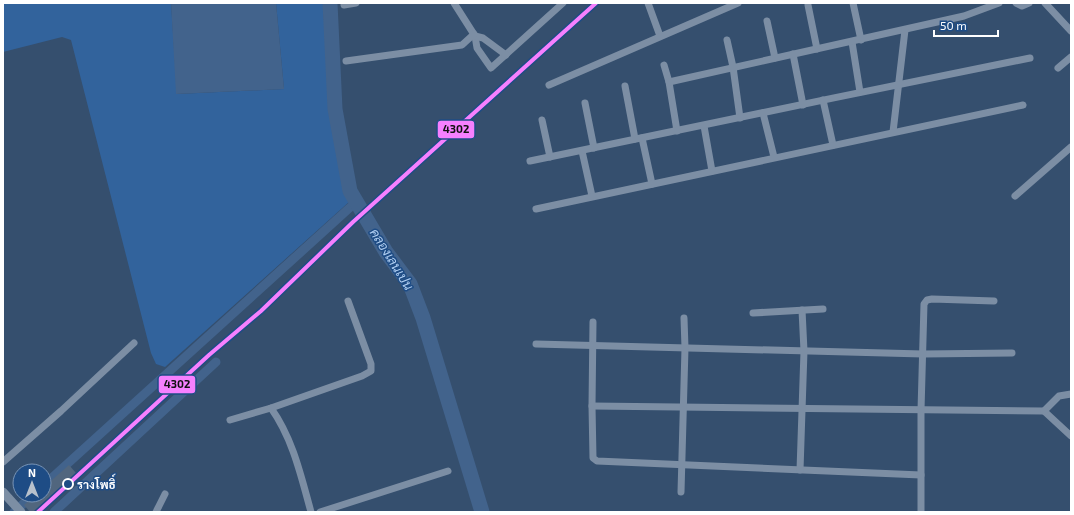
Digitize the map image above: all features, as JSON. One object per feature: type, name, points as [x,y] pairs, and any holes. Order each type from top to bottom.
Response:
[{"type":"street","points":[[344,5],[356,3]]},
{"type":"street","points":[[454,3],[474,35],[477,48],[491,68],[563,3]]},
{"type":"street","points":[[648,3],[660,36]]},
{"type":"street","points":[[549,85],[738,3]]},
{"type":"street","points":[[853,3],[861,40]]},
{"type":"street","points":[[669,82],[964,16],[999,3]]},
{"type":"street","points":[[1016,3],[1022,6],[1029,3]]},
{"type":"street","points":[[1045,3],[1071,31]]},
{"type":"street","points":[[808,5],[817,49]]},
{"type":"street","points":[[767,22],[775,58]]},
{"type":"street","points":[[894,132],[905,30]]},
{"type":"street","points":[[474,35],[483,38],[506,55]]},
{"type":"street","points":[[346,61],[462,45],[474,35]]},
{"type":"street","points":[[727,40],[733,67],[740,118]]},
{"type":"street","points":[[852,42],[860,92]]},
{"type":"street","points":[[793,54],[803,105]]},
{"type":"street","points":[[1058,68],[1071,57]]},
{"type":"street","points":[[530,161],[1030,58]]},
{"type":"street","points":[[664,65],[669,82],[677,131]]},
{"type":"street","points":[[625,86],[652,184]]},
{"type":"street","points":[[823,100],[833,145]]},
{"type":"street","points":[[585,103],[594,148]]},
{"type":"street","points":[[536,209],[894,132],[1023,106]]},
{"type":"street","points":[[763,113],[774,158]]},
{"type":"street","points":[[542,120],[550,157]]},
{"type":"street","points":[[704,126],[712,171]]},
{"type":"street","points":[[1015,196],[1071,147]]},
{"type":"street","points":[[582,151],[592,196]]},
{"type":"street","points":[[921,512],[921,410],[924,304],[927,300],[932,299],[994,301]]},
{"type":"street","points":[[230,420],[271,408],[362,376],[371,371],[372,364],[348,301]]},
{"type":"street","points":[[753,313],[823,309]]},
{"type":"street","points":[[800,470],[804,351],[802,310]]},
{"type":"street","points":[[682,492],[685,348],[684,318]]},
{"type":"street","points":[[593,322],[592,406],[594,460],[921,475]]},
{"type":"street","points":[[3,462],[61,411],[134,343]]},
{"type":"street","points":[[536,344],[922,354],[1012,353]]},
{"type":"street","points":[[1044,411],[1059,396],[1071,394]]},
{"type":"street","points":[[592,406],[1044,411],[1071,436]]},
{"type":"street","points":[[271,408],[295,454],[311,512]]},
{"type":"street","points":[[320,512],[448,471]]},
{"type":"street","points":[[3,492],[19,510]]},
{"type":"street","points":[[156,512],[165,494]]},
{"type":"shaded area","points":[[3,3],[171,3],[177,94],[284,89],[276,3],[323,3],[327,73],[335,139],[349,202],[165,367],[156,364],[151,353],[71,40],[62,37],[3,52]]},
{"type":"shaded area","points":[[171,3],[276,3],[284,89],[176,94]]},
{"type":"building","points":[[69,465],[76,473],[52,495],[52,480]]},
{"type":"building","points":[[26,503],[43,503],[33,512],[30,512],[24,505]]},
{"type":"waterway","name":"คลองเลนเปน","points":[[330,3],[335,109],[350,191],[386,252],[410,284],[423,318],[482,512]]},
{"type":"waterway","points":[[52,478],[356,202]]},
{"type":"waterway","points":[[54,512],[216,362]]},
{"type":"waterway","points":[[14,512],[24,503]]},
{"type":"transit line","name":"4302","points":[[38,512],[209,355],[261,311],[353,222],[596,3]]},
{"type":"place","name":"รางโพธิ์","points":[[68,484]]}]
